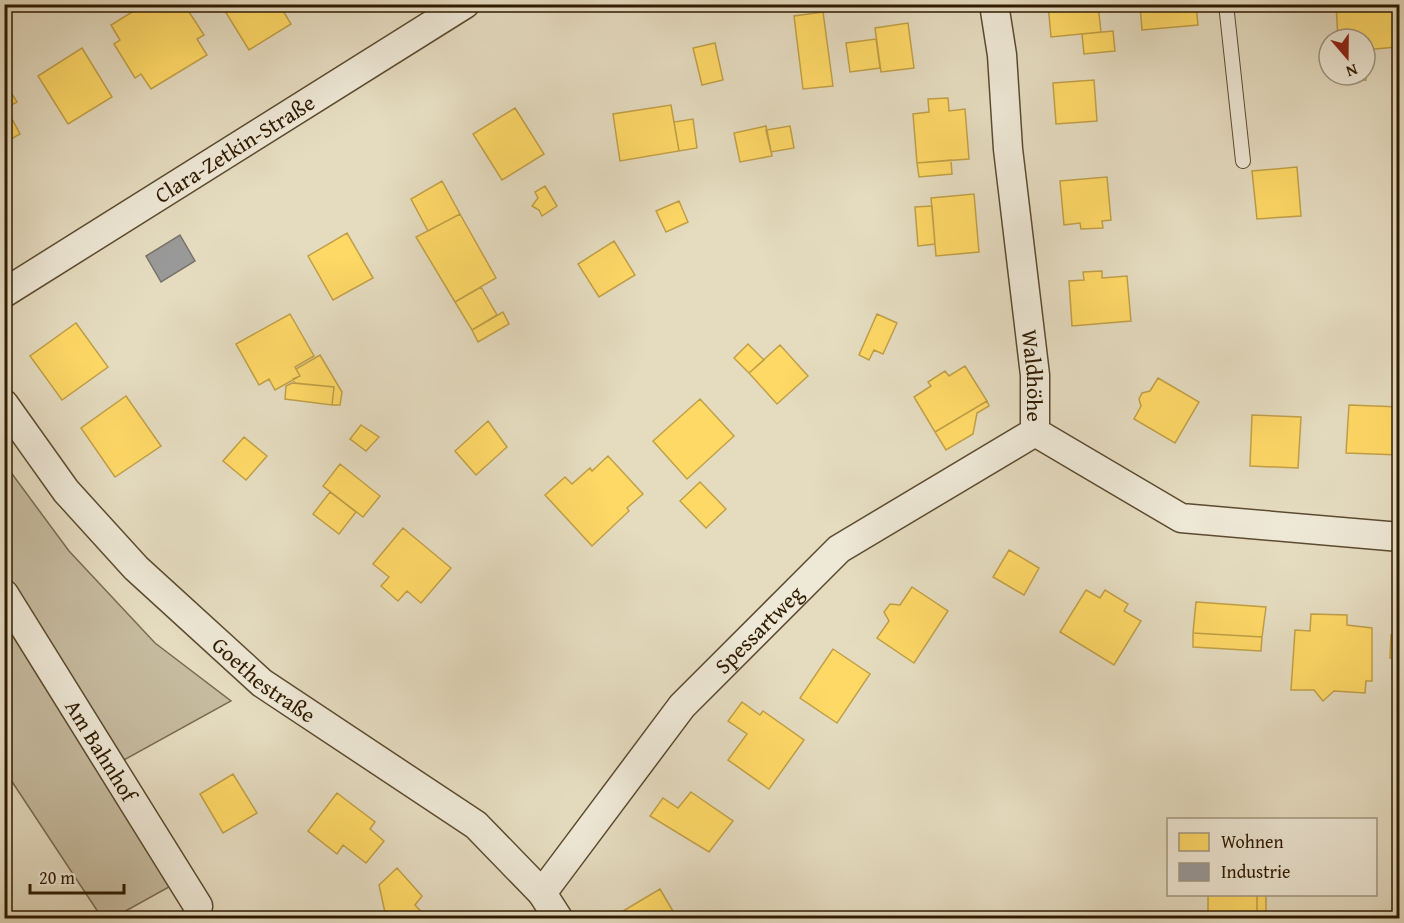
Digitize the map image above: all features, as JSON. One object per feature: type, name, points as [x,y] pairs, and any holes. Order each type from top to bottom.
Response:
[{"type":"street","name":"Clara-Zetkin-Straße","points":[[4,293],[465,4]]},
{"type":"street","name":"Waldhöhe","points":[[994,4],[1002,55],[1008,149],[1035,375],[1035,432],[1181,518],[1400,537]]},
{"type":"street","name":"Goethestraße","points":[[4,404],[66,490],[135,568],[262,683],[477,825],[542,893],[558,918]]},
{"type":"street","name":"Spessartweg","points":[[542,893],[682,706],[839,549],[1035,432]]},
{"type":"street","name":"Am Bahnhof","points":[[4,594],[198,906]]},
{"type":"lane","points":[[1226,4],[1243,161]]},
{"type":"shaded area","points":[[4,463],[69,551],[155,643],[231,701],[113,766],[178,882],[113,918],[102,918],[5,771]]},
{"type":"building: Wohnen","points":[[145,4],[176,4],[177,6],[184,4],[204,35],[197,39],[207,55],[151,89],[141,74],[135,78],[114,44],[120,40],[111,25]]},
{"type":"building: Wohnen","points":[[228,4],[279,4],[291,24],[249,50],[223,8]]},
{"type":"building: Wohnen","points":[[1048,4],[1098,4],[1101,32],[1051,37]]},
{"type":"building: Wohnen","points":[[1140,4],[1196,4],[1198,25],[1142,30]]},
{"type":"building: Wohnen","points":[[1336,4],[1393,4],[1396,47],[1377,49],[1377,27],[1337,27]]},
{"type":"building: Wohnen","points":[[823,12],[833,86],[803,89],[794,16]]},
{"type":"building: Wohnen","points":[[908,23],[914,68],[881,72],[875,28]]},
{"type":"building: Wohnen","points":[[1113,31],[1115,51],[1084,54],[1082,34]]},
{"type":"building: Wohnen","points":[[876,39],[880,68],[850,72],[846,43]]},
{"type":"building: Wohnen","points":[[715,43],[723,80],[702,85],[693,48]]},
{"type":"building: Wohnen","points":[[82,48],[112,97],[68,124],[38,76]]},
{"type":"building: Wohnen","points":[[1094,80],[1097,121],[1056,124],[1053,83]]},
{"type":"building: Wohnen","points":[[7,86],[17,102],[4,109],[4,88]]},
{"type":"building: Wohnen","points":[[948,98],[949,111],[965,109],[969,159],[917,163],[913,114],[929,112],[928,99]]},
{"type":"building: Wohnen","points":[[671,105],[679,151],[620,161],[613,114]]},
{"type":"building: Wohnen","points":[[515,108],[544,154],[502,180],[473,134]]},
{"type":"building: Wohnen","points":[[11,117],[20,134],[4,143],[4,120]]},
{"type":"building: Wohnen","points":[[693,119],[697,148],[679,151],[674,122]]},
{"type":"building: Wohnen","points":[[766,126],[772,156],[740,162],[734,133]]},
{"type":"building: Wohnen","points":[[790,126],[794,148],[771,152],[766,130]]},
{"type":"building: Wohnen","points":[[951,160],[952,174],[919,177],[917,163]]},
{"type":"building: Wohnen","points":[[1297,167],[1301,216],[1257,219],[1252,171]]},
{"type":"building: Wohnen","points":[[1107,177],[1111,220],[1102,221],[1103,228],[1081,229],[1080,223],[1064,225],[1060,181]]},
{"type":"building: Wohnen","points":[[442,181],[460,214],[428,231],[411,199]]},
{"type":"building: Wohnen","points":[[545,186],[557,206],[542,216],[539,210],[532,206],[538,198],[535,192]]},
{"type":"building: Wohnen","points":[[974,194],[979,252],[936,256],[931,198]]},
{"type":"building: Wohnen","points":[[679,201],[688,222],[666,232],[656,211]]},
{"type":"building: Wohnen","points":[[932,206],[935,244],[918,246],[915,207]]},
{"type":"building: Wohnen","points":[[460,214],[496,278],[455,302],[416,237]]},
{"type":"building: Wohnen","points":[[347,233],[373,278],[333,300],[308,256]]},
{"type":"building: Wohnen","points":[[614,241],[635,275],[599,297],[578,264]]},
{"type":"building: Wohnen","points":[[1102,271],[1102,278],[1127,276],[1131,321],[1072,326],[1069,281],[1084,280],[1083,272]]},
{"type":"building: Wohnen","points":[[481,287],[497,315],[472,330],[455,302]]},
{"type":"building: Wohnen","points":[[503,312],[509,324],[478,342],[472,330]]},
{"type":"building: Wohnen","points":[[290,314],[314,356],[295,367],[300,376],[275,390],[269,379],[259,385],[236,344]]},
{"type":"building: Wohnen","points":[[877,314],[897,323],[883,354],[874,350],[869,360],[859,355]]},
{"type":"building: Wohnen","points":[[76,323],[108,367],[62,400],[30,356]]},
{"type":"building: Wohnen","points":[[748,344],[764,360],[749,373],[734,358]]},
{"type":"building: Wohnen","points":[[780,345],[808,376],[777,404],[749,373]]},
{"type":"building: Wohnen","points":[[320,355],[342,392],[340,405],[332,405],[334,387],[295,383],[293,379],[300,376],[296,369]]},
{"type":"building: Wohnen","points":[[965,366],[987,401],[935,432],[914,397],[931,386],[928,382],[945,371],[949,376]]},
{"type":"building: Wohnen","points":[[1158,378],[1199,402],[1175,443],[1134,419],[1141,406],[1139,399],[1142,393],[1150,391]]},
{"type":"building: Wohnen","points":[[292,383],[334,387],[332,405],[285,399],[286,386]]},
{"type":"building: Wohnen","points":[[126,396],[161,446],[115,477],[81,428]]},
{"type":"building: Wohnen","points":[[700,399],[734,436],[687,479],[653,441]]},
{"type":"building: Wohnen","points":[[987,401],[989,406],[977,413],[973,434],[946,450],[935,432]]},
{"type":"building: Wohnen","points":[[1349,405],[1400,407],[1400,455],[1346,453]]},
{"type":"building: Wohnen","points":[[1252,415],[1301,417],[1298,468],[1250,466]]},
{"type":"building: Wohnen","points":[[488,421],[507,447],[476,475],[455,451]]},
{"type":"building: Wohnen","points":[[361,425],[379,437],[366,451],[350,439]]},
{"type":"building: Wohnen","points":[[244,437],[267,456],[246,480],[223,461]]},
{"type":"building: Wohnen","points":[[608,456],[643,494],[627,508],[629,511],[592,546],[545,495],[565,477],[572,484],[590,468],[592,471]]},
{"type":"building: Wohnen","points":[[340,464],[380,496],[363,517],[323,486]]},
{"type":"building: Wohnen","points":[[700,482],[726,509],[706,528],[680,501]]},
{"type":"building: Wohnen","points":[[330,492],[356,512],[339,534],[313,514]]},
{"type":"building: Wohnen","points":[[403,528],[451,568],[421,603],[407,591],[398,601],[381,586],[389,577],[373,564]]},
{"type":"building: Wohnen","points":[[1009,550],[1039,568],[1024,595],[993,577]]},
{"type":"building: Wohnen","points":[[912,587],[948,611],[914,663],[877,638],[889,621],[884,612],[890,604],[900,605]]},
{"type":"building: Wohnen","points":[[1086,590],[1100,598],[1105,590],[1128,604],[1124,611],[1141,621],[1114,665],[1060,632]]},
{"type":"building: Wohnen","points":[[1196,602],[1266,607],[1262,637],[1193,633]]},
{"type":"building: Wohnen","points":[[1311,614],[1347,615],[1347,625],[1372,628],[1372,681],[1366,681],[1365,693],[1334,691],[1323,701],[1314,690],[1291,690],[1295,630],[1310,631]]},
{"type":"building: Wohnen","points":[[1399,614],[1400,658],[1390,658],[1391,635],[1399,634]]},
{"type":"building: Wohnen","points":[[1193,633],[1262,637],[1261,651],[1193,647]]},
{"type":"building: Wohnen","points":[[833,649],[870,674],[837,723],[800,698]]},
{"type":"building: Wohnen","points":[[742,702],[760,715],[763,711],[804,740],[769,789],[728,760],[747,734],[728,721]]},
{"type":"building: Wohnen","points":[[233,774],[257,813],[223,833],[200,794]]},
{"type":"building: Wohnen","points":[[691,792],[733,821],[709,852],[650,816],[663,798],[678,808]]},
{"type":"building: Wohnen","points":[[337,793],[375,822],[370,829],[384,841],[366,863],[343,845],[337,854],[308,831]]},
{"type":"building: Wohnen","points":[[1395,835],[1400,835],[1400,878],[1397,878]]},
{"type":"building: Wohnen","points":[[397,868],[422,896],[415,905],[427,918],[384,918],[386,917],[379,885]]},
{"type":"building: Wohnen","points":[[660,889],[677,918],[628,918],[623,911]]},
{"type":"building: Wohnen","points":[[1208,896],[1257,896],[1257,918],[1208,918]]},
{"type":"building: Wohnen","points":[[1257,896],[1266,896],[1266,918],[1257,918]]},
{"type":"building: Industrie","points":[[180,235],[195,261],[161,282],[146,256]]}]
